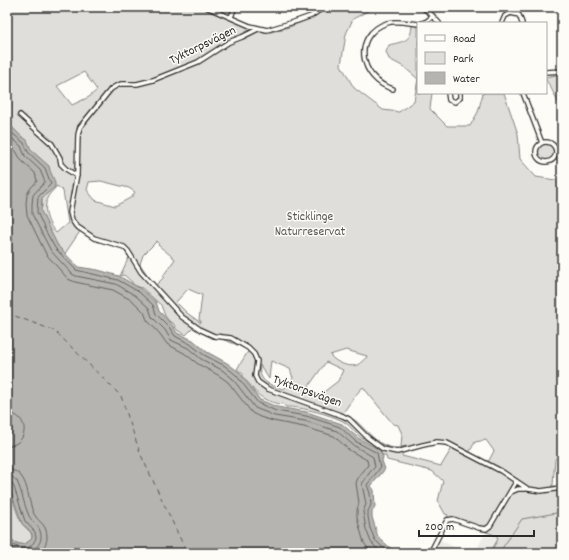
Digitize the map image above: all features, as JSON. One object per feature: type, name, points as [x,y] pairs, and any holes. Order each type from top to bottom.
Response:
[{"type":"street","points":[[206,7],[258,29],[271,29],[297,22],[311,16],[324,7]]},
{"type":"street","points":[[232,17],[235,7]]},
{"type":"street","points":[[422,7],[438,22]]},
{"type":"street","points":[[502,22],[505,16],[511,13],[519,15],[522,22]]},
{"type":"street","points":[[424,22],[433,16]]},
{"type":"street","points":[[393,89],[379,83],[369,72],[365,60],[365,43],[376,28],[388,23],[396,22],[417,24]]},
{"type":"street","name":"Tyktorpsvägen","points":[[258,29],[229,42],[198,62],[159,78],[143,83],[121,84],[111,89],[80,127],[78,135],[77,176],[70,212],[72,220],[76,226],[100,241],[124,248],[128,251],[140,272],[190,324],[214,336],[227,337],[235,340],[248,348],[254,354],[256,360],[255,376],[262,386],[349,419],[367,437],[383,449],[397,452],[422,444],[437,442],[447,443],[501,471],[528,489],[541,491],[562,488]]},
{"type":"street","points":[[547,72],[562,70]]},
{"type":"street","points":[[448,94],[449,100],[455,102],[460,98],[460,94]]},
{"type":"street","points":[[523,94],[542,142]]},
{"type":"street","points":[[20,115],[52,144],[60,158],[61,164],[77,176]]},
{"type":"street","points":[[542,142],[551,143],[555,148],[555,156],[551,161],[541,161],[537,157],[537,147],[542,142]]},
{"type":"street","points":[[430,553],[447,520],[453,519],[486,529],[490,526],[516,482]]},
{"type":"street","points":[[510,492],[518,489],[528,489]]},
{"type":"shaded area","points":[[486,531],[499,537],[491,553],[475,553]]},
{"type":"shaded area","points":[[438,539],[466,553],[430,553]]},
{"type":"green space","name":"Sticklinge Naturreservat","points":[[7,7],[201,7],[259,32],[271,32],[309,19],[327,7],[375,7],[353,19],[346,34],[341,65],[354,88],[383,110],[399,112],[414,101],[417,84],[417,94],[432,94],[430,109],[447,126],[470,126],[478,112],[483,94],[504,94],[518,134],[520,159],[536,177],[562,181],[562,453],[555,459],[553,485],[551,486],[562,486],[562,552],[490,553],[498,539],[497,536],[447,517],[448,515],[445,514],[438,501],[443,481],[432,471],[387,460],[386,456],[381,454],[382,453],[377,448],[360,437],[347,424],[335,418],[308,410],[286,407],[283,404],[266,400],[253,389],[248,382],[244,380],[243,374],[237,369],[249,350],[193,328],[186,335],[177,330],[174,324],[165,316],[161,305],[142,288],[133,285],[132,282],[124,275],[120,276],[129,257],[122,248],[95,240],[81,230],[64,255],[58,248],[58,245],[55,244],[40,212],[42,207],[42,199],[7,136],[7,121],[11,121],[12,99],[7,95]],"holes":[[[84,72],[97,90],[89,97],[72,105],[57,86]],[[101,181],[129,188],[135,192],[132,197],[115,206],[95,200],[87,190],[89,182]],[[57,186],[63,191],[68,223],[56,233],[49,223],[46,215],[46,203],[47,198]],[[157,241],[159,243],[158,245],[175,259],[163,276],[164,277],[156,285],[140,264],[143,255]],[[188,289],[202,295],[199,320],[201,323],[187,313],[176,302]],[[346,350],[367,357],[359,364],[350,366],[342,364],[330,355]],[[271,361],[290,369],[293,378],[290,385],[283,389],[274,386],[263,379],[260,371],[260,365],[269,379]],[[326,362],[343,370],[338,381],[320,395],[306,390]],[[363,387],[393,424],[398,425],[402,434],[401,447],[407,447],[398,448],[390,447],[378,442],[356,421],[342,414]],[[486,440],[494,451],[487,464],[469,453],[475,442]],[[441,444],[452,448],[441,466],[402,456],[402,453],[416,448]]]},
{"type":"green space","points":[[412,25],[417,25],[417,78],[404,67],[389,59],[386,52],[389,45],[408,38]]},
{"type":"green space","points":[[556,75],[562,77],[562,110],[547,82],[547,77]]},
{"type":"green space","points":[[543,144],[549,144],[554,149],[552,158],[549,160],[543,160],[538,155],[538,149]]},
{"type":"green space","points":[[7,480],[15,508],[20,519],[32,535],[32,538],[29,541],[23,544],[7,539]]},
{"type":"water","points":[[7,124],[27,140],[31,150],[49,166],[55,182],[55,187],[42,198],[41,211],[58,246],[78,267],[98,270],[119,276],[141,289],[156,302],[159,311],[177,333],[193,340],[207,352],[227,363],[239,372],[260,400],[277,407],[307,412],[342,424],[358,438],[380,450],[385,469],[371,486],[374,490],[375,506],[372,512],[372,517],[378,537],[396,553],[7,553],[7,539],[23,544],[32,538],[32,534],[22,524],[7,480],[7,438],[9,429],[7,420]]},
{"type":"waterway","points":[[499,553],[522,519],[562,512]]},
{"type":"ferry route","points":[[7,313],[55,331],[121,396],[140,453],[187,553]]}]
